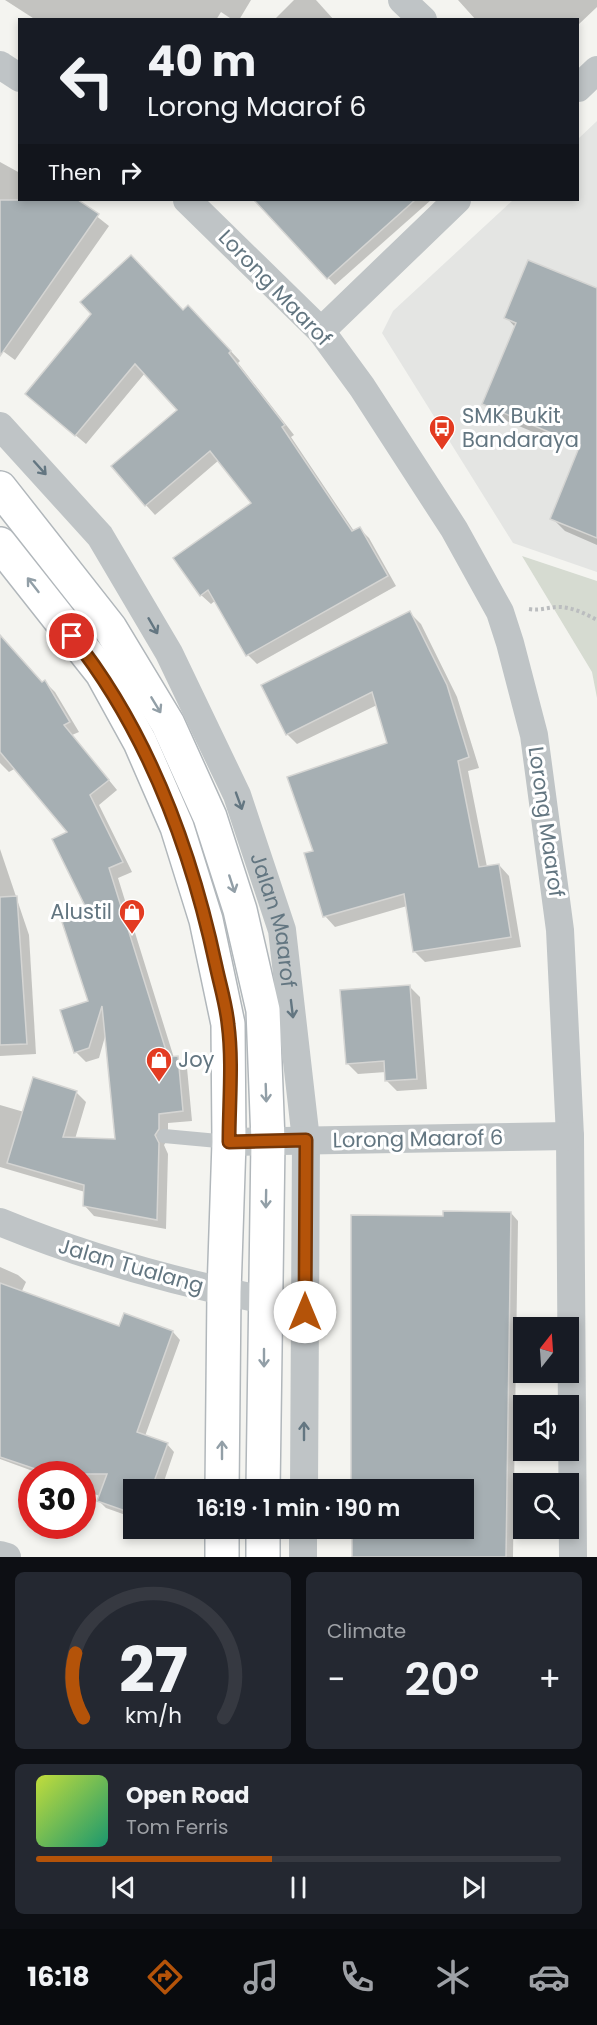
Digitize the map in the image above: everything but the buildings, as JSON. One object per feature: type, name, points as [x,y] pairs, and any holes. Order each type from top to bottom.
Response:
[{"type":"main road","name":"Jalan Maarof","points":[[0,488],[110,627],[168,723],[210,817],[240,910],[263,1010],[268,1141],[264,1479]]},
{"type":"main road","points":[[0,544],[102,673],[140,742],[177,827],[206,920],[228,1024],[229,1142],[224,1292],[222,1479]]},
{"type":"main road","points":[[222,1539],[222,1557]]},
{"type":"main road","points":[[263,1539],[263,1557]]},
{"type":"street","points":[[402,0],[421,18]]},
{"type":"street","points":[[0,65],[18,77]]},
{"type":"street","points":[[579,87],[597,70]]},
{"type":"street","name":"Lorong Maarof","points":[[188,201],[321,331],[362,387],[454,529],[500,612],[534,735],[560,930],[570,1136],[573,1557]]},
{"type":"street","points":[[321,331],[457,201]]},
{"type":"street","name":"Jalan Maarof","points":[[0,426],[100,537],[169,653],[237,795],[282,930],[306,1140],[304,1479]]},
{"type":"street","name":"Lorong Maarof 6","points":[[229,1142],[570,1136]]},
{"type":"street","name":"Jalan Tualang","points":[[0,1222],[65,1249],[224,1292],[265,1299]]},
{"type":"street","points":[[303,1539],[303,1557]]},
{"type":"street","points":[[0,1555],[7,1557]]},
{"type":"lane","points":[[164,1136],[229,1142]]},
{"type":"path","points":[[500,612],[522,608],[543,611],[557,607],[579,612],[597,620]]},
{"type":"shaded area","points":[[597,121],[597,572],[513,543],[382,333],[393,311],[512,201],[579,201],[579,138]]},
{"type":"shaded area","points":[[522,556],[597,581],[597,698],[592,672]]},
{"type":"place","name":"SMK Bukit Bandaraya","points":[[442,451]]},
{"type":"place","name":"Alustil","points":[[132,935]]},
{"type":"place","name":"Joy","points":[[159,1083]]},
{"type":"route","points":[[72,636],[102,673],[140,742],[177,827],[206,920],[228,1024],[229,1142],[306,1140],[305,1312]]}]
